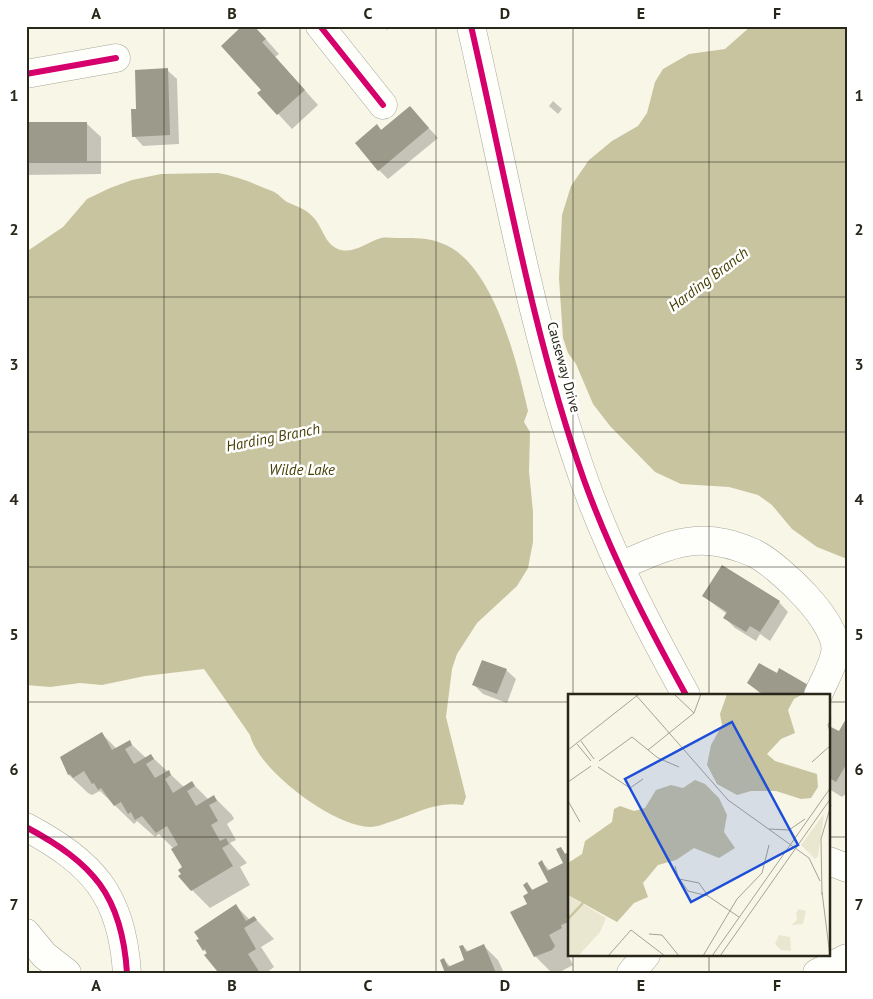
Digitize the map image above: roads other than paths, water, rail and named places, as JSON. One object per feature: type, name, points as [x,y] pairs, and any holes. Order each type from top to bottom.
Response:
[{"type":"street","points":[[320,26],[383,105]]},
{"type":"street","name":"Causeway Drive","points":[[470,26],[523,262],[560,403],[584,479],[605,535],[649,628],[685,694]]},
{"type":"street","points":[[26,74],[116,58]]},
{"type":"street","points":[[620,566],[676,544],[696,540],[724,542],[756,554],[786,578],[819,610],[832,637],[836,652],[818,694]]},
{"type":"street","points":[[26,827],[59,845],[93,873],[115,910],[125,941],[127,973]]},
{"type":"street","points":[[830,861],[847,868]]},
{"type":"street","points":[[26,933],[44,956],[67,973]]},
{"type":"street","points":[[631,973],[645,956]]},
{"type":"water","name":"Harding Branch","points":[[751,26],[847,26],[847,559],[817,547],[792,529],[772,505],[758,495],[729,487],[681,484],[655,472],[610,426],[593,404],[576,364],[568,353],[563,338],[559,278],[562,215],[571,186],[589,160],[612,141],[638,126],[647,113],[655,82],[663,69],[689,54],[725,49]]},
{"type":"water","name":"Wilde Lake","points":[[218,173],[239,178],[274,192],[287,202],[304,210],[316,221],[330,243],[338,249],[355,249],[381,238],[425,239],[441,243],[459,253],[475,270],[500,315],[517,367],[528,411],[524,422],[530,432],[529,471],[533,512],[533,542],[528,568],[517,586],[477,623],[457,654],[452,669],[446,717],[466,797],[463,805],[435,806],[373,827],[355,824],[337,817],[299,794],[267,764],[256,749],[250,735],[204,669],[145,676],[102,685],[80,683],[50,687],[26,685],[26,252],[63,227],[87,199],[110,188],[132,180],[161,174]]}]
